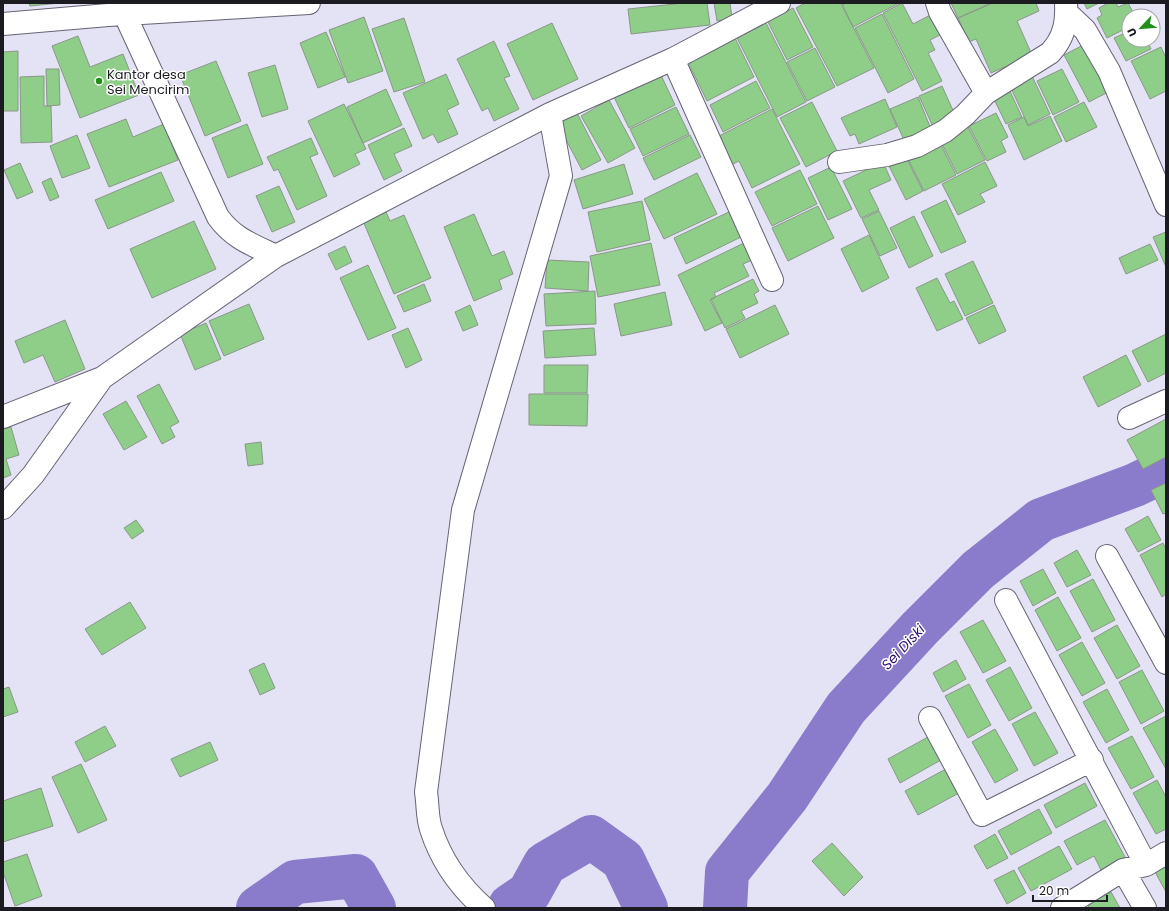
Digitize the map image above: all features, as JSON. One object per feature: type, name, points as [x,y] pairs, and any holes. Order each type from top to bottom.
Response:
[{"type":"street","points":[[3,24],[112,11],[309,3]]},
{"type":"street","points":[[3,417],[102,378],[276,256],[550,114],[672,59],[779,3]]},
{"type":"street","points":[[937,3],[940,12],[986,93]]},
{"type":"street","points":[[839,162],[887,155],[917,146],[945,131],[965,115],[986,93],[1050,53],[1057,45],[1065,31],[1066,8]]},
{"type":"street","points":[[1066,8],[1085,30],[1109,71],[1166,205]]},
{"type":"street","points":[[112,11],[218,218],[228,230],[242,240],[276,256]]},
{"type":"street","points":[[672,59],[772,280]]},
{"type":"street","points":[[476,901],[446,862],[430,828],[426,792],[463,510],[561,176],[550,114]]},
{"type":"street","points":[[3,508],[33,475],[102,378]]},
{"type":"street","points":[[1128,418],[1166,401]]},
{"type":"street","points":[[1107,556],[1166,663]]},
{"type":"street","points":[[1006,600],[1092,760],[1146,865]]},
{"type":"street","points":[[930,718],[982,815],[1092,760]]},
{"type":"street","points":[[1062,908],[1124,870],[1146,865],[1166,853]]},
{"type":"street","points":[[1124,870],[1145,908]]},
{"type":"building","points":[[29,3],[60,3],[30,6]]},
{"type":"building","points":[[684,3],[707,3],[710,25],[631,34],[628,9]]},
{"type":"building","points":[[714,3],[730,3],[732,18],[717,21]]},
{"type":"building","points":[[805,3],[841,3],[874,68],[837,86],[796,8]]},
{"type":"building","points":[[847,3],[899,3],[853,27],[842,5]]},
{"type":"building","points":[[902,3],[913,24],[936,12],[946,32],[930,40],[935,50],[928,53],[942,81],[922,91],[883,13]]},
{"type":"building","points":[[951,3],[991,3],[958,18]]},
{"type":"building","points":[[993,3],[1036,3],[1039,11],[1017,21],[1032,55],[991,73],[976,39],[969,42],[958,18]]},
{"type":"building","points":[[1084,3],[1099,3],[1087,9]]},
{"type":"building","points":[[1108,3],[1116,3],[1118,7],[1128,3],[1131,8],[1121,8],[1121,31],[1107,38],[1097,18],[1102,15],[1099,8]]},
{"type":"building","points":[[793,8],[813,47],[787,60],[768,22]]},
{"type":"building","points":[[882,14],[914,79],[888,93],[855,28]]},
{"type":"building","points":[[364,17],[383,71],[348,83],[329,30]]},
{"type":"building","points":[[404,18],[425,82],[394,92],[372,29]]},
{"type":"building","points":[[552,23],[578,79],[533,100],[507,44]]},
{"type":"building","points":[[766,23],[806,102],[777,117],[737,38]]},
{"type":"building","points":[[326,32],[345,77],[318,88],[300,43]]},
{"type":"building","points":[[1121,35],[1121,48],[1151,49],[1126,61],[1114,38]]},
{"type":"building","name":"Kantor desa Sei Mencirim","points":[[78,36],[90,67],[123,54],[139,95],[80,118],[52,46]]},
{"type":"building","points":[[734,36],[754,77],[707,101],[687,60]]},
{"type":"building","points":[[494,41],[510,76],[504,78],[519,109],[494,121],[488,108],[482,111],[457,59]]},
{"type":"building","points":[[1087,43],[1112,90],[1089,102],[1064,55]]},
{"type":"building","points":[[1161,47],[1166,58],[1166,91],[1150,99],[1131,61]]},
{"type":"building","points":[[815,48],[835,87],[807,101],[787,62]]},
{"type":"building","points":[[18,51],[18,111],[3,111],[3,52]]},
{"type":"building","points":[[216,61],[241,121],[205,136],[180,75]]},
{"type":"building","points":[[275,65],[288,109],[262,117],[248,73]]},
{"type":"building","points":[[46,69],[59,69],[60,105],[47,106]]},
{"type":"building","points":[[1062,69],[1079,102],[1053,115],[1037,81]]},
{"type":"building","points":[[446,74],[459,104],[447,110],[458,134],[438,143],[433,134],[423,139],[403,93]]},
{"type":"building","points":[[661,75],[675,105],[629,128],[614,97]]},
{"type":"building","points":[[44,76],[44,106],[51,106],[52,142],[21,143],[20,77]]},
{"type":"building","points":[[1032,76],[1050,114],[1028,125],[1010,86]]},
{"type":"building","points":[[756,81],[770,108],[723,132],[710,105]]},
{"type":"building","points":[[942,86],[956,117],[933,127],[919,96]]},
{"type":"building","points":[[1008,87],[1022,117],[1006,124],[992,95]]},
{"type":"building","points":[[386,89],[402,125],[363,143],[347,107]]},
{"type":"building","points":[[918,97],[931,129],[904,140],[890,109]]},
{"type":"building","points":[[885,99],[897,127],[859,144],[855,134],[850,136],[841,118]]},
{"type":"building","points":[[609,100],[635,148],[608,163],[581,116]]},
{"type":"building","points":[[812,102],[837,151],[806,167],[780,118]]},
{"type":"building","points":[[1084,102],[1097,127],[1066,142],[1054,117]]},
{"type":"building","points":[[344,104],[366,149],[355,154],[360,164],[334,177],[308,121]]},
{"type":"building","points":[[676,107],[689,134],[643,156],[630,129]]},
{"type":"building","points":[[772,109],[800,164],[752,188],[739,161],[731,165],[717,137]]},
{"type":"building","points":[[576,111],[601,160],[582,170],[556,121]]},
{"type":"building","points":[[996,113],[1008,137],[1001,141],[1006,152],[987,161],[969,126]]},
{"type":"building","points":[[1050,116],[1062,141],[1024,160],[1008,125],[1024,117],[1028,126]]},
{"type":"building","points":[[126,119],[133,137],[164,124],[178,160],[109,187],[87,134]]},
{"type":"building","points":[[247,124],[263,164],[228,178],[212,138]]},
{"type":"building","points":[[968,127],[985,160],[957,174],[940,140]]},
{"type":"building","points":[[404,128],[412,146],[394,154],[402,171],[384,180],[368,145]]},
{"type":"building","points":[[77,135],[90,168],[62,178],[50,146]]},
{"type":"building","points":[[690,135],[701,157],[654,180],[643,158]]},
{"type":"building","points":[[311,138],[318,154],[310,157],[327,196],[297,210],[278,169],[274,171],[267,157]]},
{"type":"building","points":[[939,141],[956,175],[924,191],[907,157]]},
{"type":"building","points":[[906,157],[923,191],[906,200],[889,166]]},
{"type":"building","points":[[883,162],[891,180],[869,190],[879,210],[861,218],[843,181]]},
{"type":"building","points":[[985,162],[997,186],[980,194],[985,202],[958,215],[942,184]]},
{"type":"building","points":[[20,163],[33,192],[17,199],[4,170]]},
{"type":"building","points":[[624,164],[633,194],[583,209],[574,180]]},
{"type":"building","points":[[831,167],[852,209],[828,220],[808,178]]},
{"type":"building","points":[[800,170],[817,204],[772,226],[755,192]]},
{"type":"building","points":[[161,172],[174,201],[108,229],[95,200]]},
{"type":"building","points":[[697,173],[717,214],[664,239],[644,199]]},
{"type":"building","points":[[51,178],[59,197],[50,201],[42,182]]},
{"type":"building","points":[[279,186],[295,222],[272,232],[256,196]]},
{"type":"building","points":[[946,200],[966,242],[941,253],[921,212]]},
{"type":"building","points":[[642,201],[650,240],[597,252],[588,212]]},
{"type":"building","points":[[818,206],[834,238],[788,261],[772,228]]},
{"type":"building","points":[[733,210],[745,235],[686,264],[674,238]]},
{"type":"building","points":[[879,211],[897,248],[880,256],[862,219]]},
{"type":"building","points":[[386,212],[390,221],[404,215],[431,278],[394,294],[363,221]]},
{"type":"building","points":[[474,214],[492,256],[504,251],[513,274],[499,280],[502,289],[474,301],[444,227]]},
{"type":"building","points":[[914,216],[933,256],[909,268],[890,228]]},
{"type":"building","points":[[194,221],[216,269],[152,298],[130,249]]},
{"type":"building","points":[[1166,232],[1166,267],[1153,237]]},
{"type":"building","points":[[869,235],[889,278],[862,292],[841,249]]},
{"type":"building","points":[[651,243],[660,285],[598,297],[590,256]]},
{"type":"building","points":[[744,243],[752,260],[743,264],[749,276],[714,293],[716,297],[710,300],[722,323],[705,331],[678,275]]},
{"type":"building","points":[[1150,244],[1158,260],[1126,274],[1119,258]]},
{"type":"building","points":[[345,246],[352,262],[336,270],[328,254]]},
{"type":"building","points":[[547,260],[589,262],[588,291],[545,288]]},
{"type":"building","points":[[973,261],[993,303],[965,316],[945,274]]},
{"type":"building","points":[[368,265],[396,328],[368,340],[340,278]]},
{"type":"building","points":[[937,278],[950,303],[954,301],[963,319],[937,331],[916,288]]},
{"type":"building","points":[[753,279],[759,291],[754,294],[758,303],[741,311],[745,318],[725,328],[711,299]]},
{"type":"building","points":[[424,284],[431,301],[404,312],[397,296]]},
{"type":"building","points":[[595,291],[596,324],[546,326],[544,294]]},
{"type":"building","points":[[665,292],[672,325],[621,336],[614,304]]},
{"type":"building","points":[[249,304],[264,339],[224,356],[209,321]]},
{"type":"building","points":[[470,305],[478,325],[463,331],[455,312]]},
{"type":"building","points":[[775,305],[789,334],[740,358],[726,329]]},
{"type":"building","points":[[994,305],[1006,331],[979,344],[966,318]]},
{"type":"building","points":[[65,320],[85,369],[55,382],[43,355],[24,363],[15,341]]},
{"type":"building","points":[[206,323],[221,359],[195,370],[180,334]]},
{"type":"building","points":[[408,328],[422,360],[406,368],[392,335]]},
{"type":"building","points":[[594,328],[596,355],[545,358],[543,331]]},
{"type":"building","points":[[1166,334],[1166,373],[1148,382],[1132,351]]},
{"type":"building","points":[[1126,355],[1141,385],[1098,407],[1083,377]]},
{"type":"building","points":[[544,365],[588,365],[587,393],[544,393]]},
{"type":"building","points":[[159,384],[179,422],[170,427],[175,437],[162,444],[137,396]]},
{"type":"building","points":[[529,394],[588,394],[587,426],[529,425]]},
{"type":"building","points":[[126,401],[147,437],[124,450],[103,414]]},
{"type":"building","points":[[1166,419],[1166,457],[1143,469],[1127,440]]},
{"type":"building","points":[[11,427],[19,455],[6,459],[11,475],[3,478],[3,429]]},
{"type":"building","points":[[261,442],[263,464],[248,466],[245,444]]},
{"type":"building","points":[[1166,483],[1166,513],[1163,514],[1151,490]]},
{"type":"building","points":[[1148,516],[1161,540],[1138,552],[1125,529]]},
{"type":"building","points":[[136,520],[144,531],[132,539],[124,528]]},
{"type":"building","points":[[1163,543],[1166,549],[1166,594],[1162,597],[1140,555]]},
{"type":"building","points":[[1077,550],[1091,575],[1067,587],[1054,563]]},
{"type":"building","points":[[1043,569],[1056,593],[1033,606],[1020,581]]},
{"type":"building","points":[[1093,579],[1115,620],[1092,632],[1070,591]]},
{"type":"building","points":[[1058,597],[1081,638],[1057,651],[1035,610]]},
{"type":"building","points":[[130,602],[146,628],[102,655],[85,629]]},
{"type":"building","points":[[983,620],[1006,661],[983,673],[960,632]]},
{"type":"building","points":[[1117,625],[1140,666],[1117,679],[1094,638]]},
{"type":"building","points":[[1082,642],[1105,683],[1082,696],[1059,655]]},
{"type":"building","points":[[956,660],[966,679],[943,692],[933,673]]},
{"type":"building","points":[[264,663],[275,688],[260,695],[249,670]]},
{"type":"building","points":[[1010,667],[1032,708],[1009,721],[986,680]]},
{"type":"building","points":[[1142,670],[1164,711],[1141,724],[1119,682]]},
{"type":"building","points":[[969,684],[991,725],[968,738],[945,696]]},
{"type":"building","points":[[9,687],[18,712],[3,717],[3,689]]},
{"type":"building","points":[[1107,689],[1129,730],[1106,743],[1083,702]]},
{"type":"building","points":[[1035,712],[1058,753],[1034,766],[1012,724]]},
{"type":"building","points":[[1166,716],[1166,769],[1143,728]]},
{"type":"building","points":[[105,726],[116,746],[85,762],[75,742]]},
{"type":"building","points":[[995,729],[1018,770],[995,783],[972,742]]},
{"type":"building","points":[[1132,736],[1154,777],[1131,789],[1108,748]]},
{"type":"building","points":[[928,737],[941,760],[900,783],[888,759]]},
{"type":"building","points":[[210,742],[218,760],[180,777],[171,759]]},
{"type":"building","points":[[81,764],[107,820],[78,833],[52,777]]},
{"type":"building","points":[[946,769],[959,793],[918,815],[905,791]]},
{"type":"building","points":[[1157,780],[1166,797],[1166,829],[1156,834],[1133,793]]},
{"type":"building","points":[[1085,783],[1097,806],[1056,828],[1044,805]]},
{"type":"building","points":[[41,788],[53,826],[3,842],[3,801]]},
{"type":"building","points":[[1039,809],[1052,833],[1011,855],[998,831]]},
{"type":"building","points":[[1105,820],[1125,857],[1101,870],[1094,856],[1077,865],[1064,841]]},
{"type":"building","points":[[995,834],[1008,858],[987,869],[974,846]]},
{"type":"building","points":[[832,843],[863,877],[844,896],[812,861]]},
{"type":"building","points":[[1059,846],[1072,869],[1031,891],[1018,868]]},
{"type":"building","points":[[27,854],[42,896],[15,906],[3,872],[3,862]]},
{"type":"building","points":[[1166,864],[1166,892],[1154,870]]},
{"type":"building","points":[[1014,870],[1026,893],[1007,904],[994,880]]},
{"type":"building","points":[[1111,892],[1120,908],[1089,908],[1088,905]]},
{"type":"waterway","name":"Sei Diski","points":[[725,908],[727,872],[787,797],[846,708],[920,628],[978,570],[1041,520],[1135,485],[1166,470]]},
{"type":"waterway","name":"Sei Diski","points":[[510,906],[529,893],[545,864],[591,837],[623,860],[646,908]]},
{"type":"waterway","name":"Sei Diski","points":[[258,908],[295,882],[356,876],[374,908]]},
{"type":"place","name":"Kantor desa Sei Mencirim","points":[[99,81]]}]
